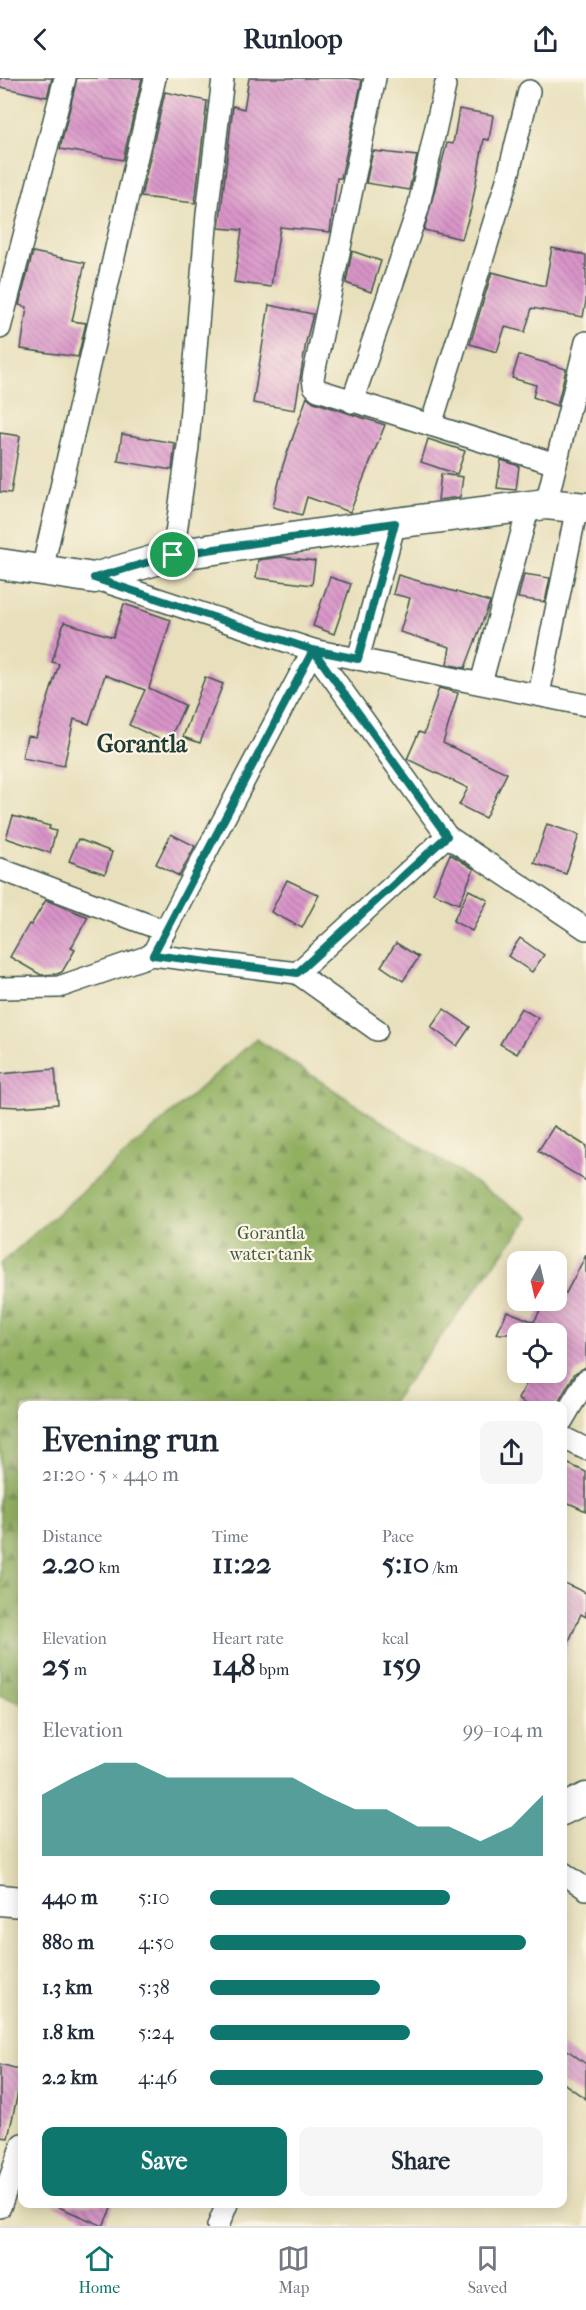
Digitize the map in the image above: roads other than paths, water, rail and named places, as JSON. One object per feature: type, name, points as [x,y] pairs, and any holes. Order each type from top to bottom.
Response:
[{"type":"street","points":[[0,328],[65,78]]},
{"type":"street","points":[[42,570],[155,78]]},
{"type":"street","points":[[173,555],[188,446],[207,214],[223,78]]},
{"type":"street","points":[[375,78],[313,378],[314,386],[318,390],[352,402],[556,464]]},
{"type":"street","points":[[352,402],[418,209],[445,86]]},
{"type":"street","points":[[431,425],[507,180],[529,91]]},
{"type":"street","points":[[480,683],[537,505],[556,464],[586,342]]},
{"type":"street","points":[[94,578],[173,555],[395,523],[537,505],[582,508],[539,694]]},
{"type":"street","points":[[358,659],[395,523]]},
{"type":"street","points":[[0,564],[94,578],[313,650],[586,705]]},
{"type":"street","points":[[313,650],[447,836],[586,929]]},
{"type":"street","points":[[153,955],[313,650]]},
{"type":"street","points":[[297,973],[447,836]]},
{"type":"street","points":[[0,869],[165,931]]},
{"type":"street","points":[[0,988],[59,987],[153,955],[297,973],[377,1030]]},
{"type":"street","points":[[567,1412],[586,1380]]},
{"type":"street","points":[[567,1440],[586,1449]]},
{"type":"street","points":[[567,1808],[586,1798]]},
{"type":"street","points":[[567,1876],[586,1889]]},
{"type":"street","points":[[0,1900],[18,1902]]},
{"type":"street","points":[[0,2207],[18,2155]]},
{"type":"street","points":[[218,2226],[225,2208]]},
{"type":"district","name":"Gorantla","points":[[142,744]]},
{"type":"park label","name":"Gorantla water tank","points":[[271,1243]]}]
